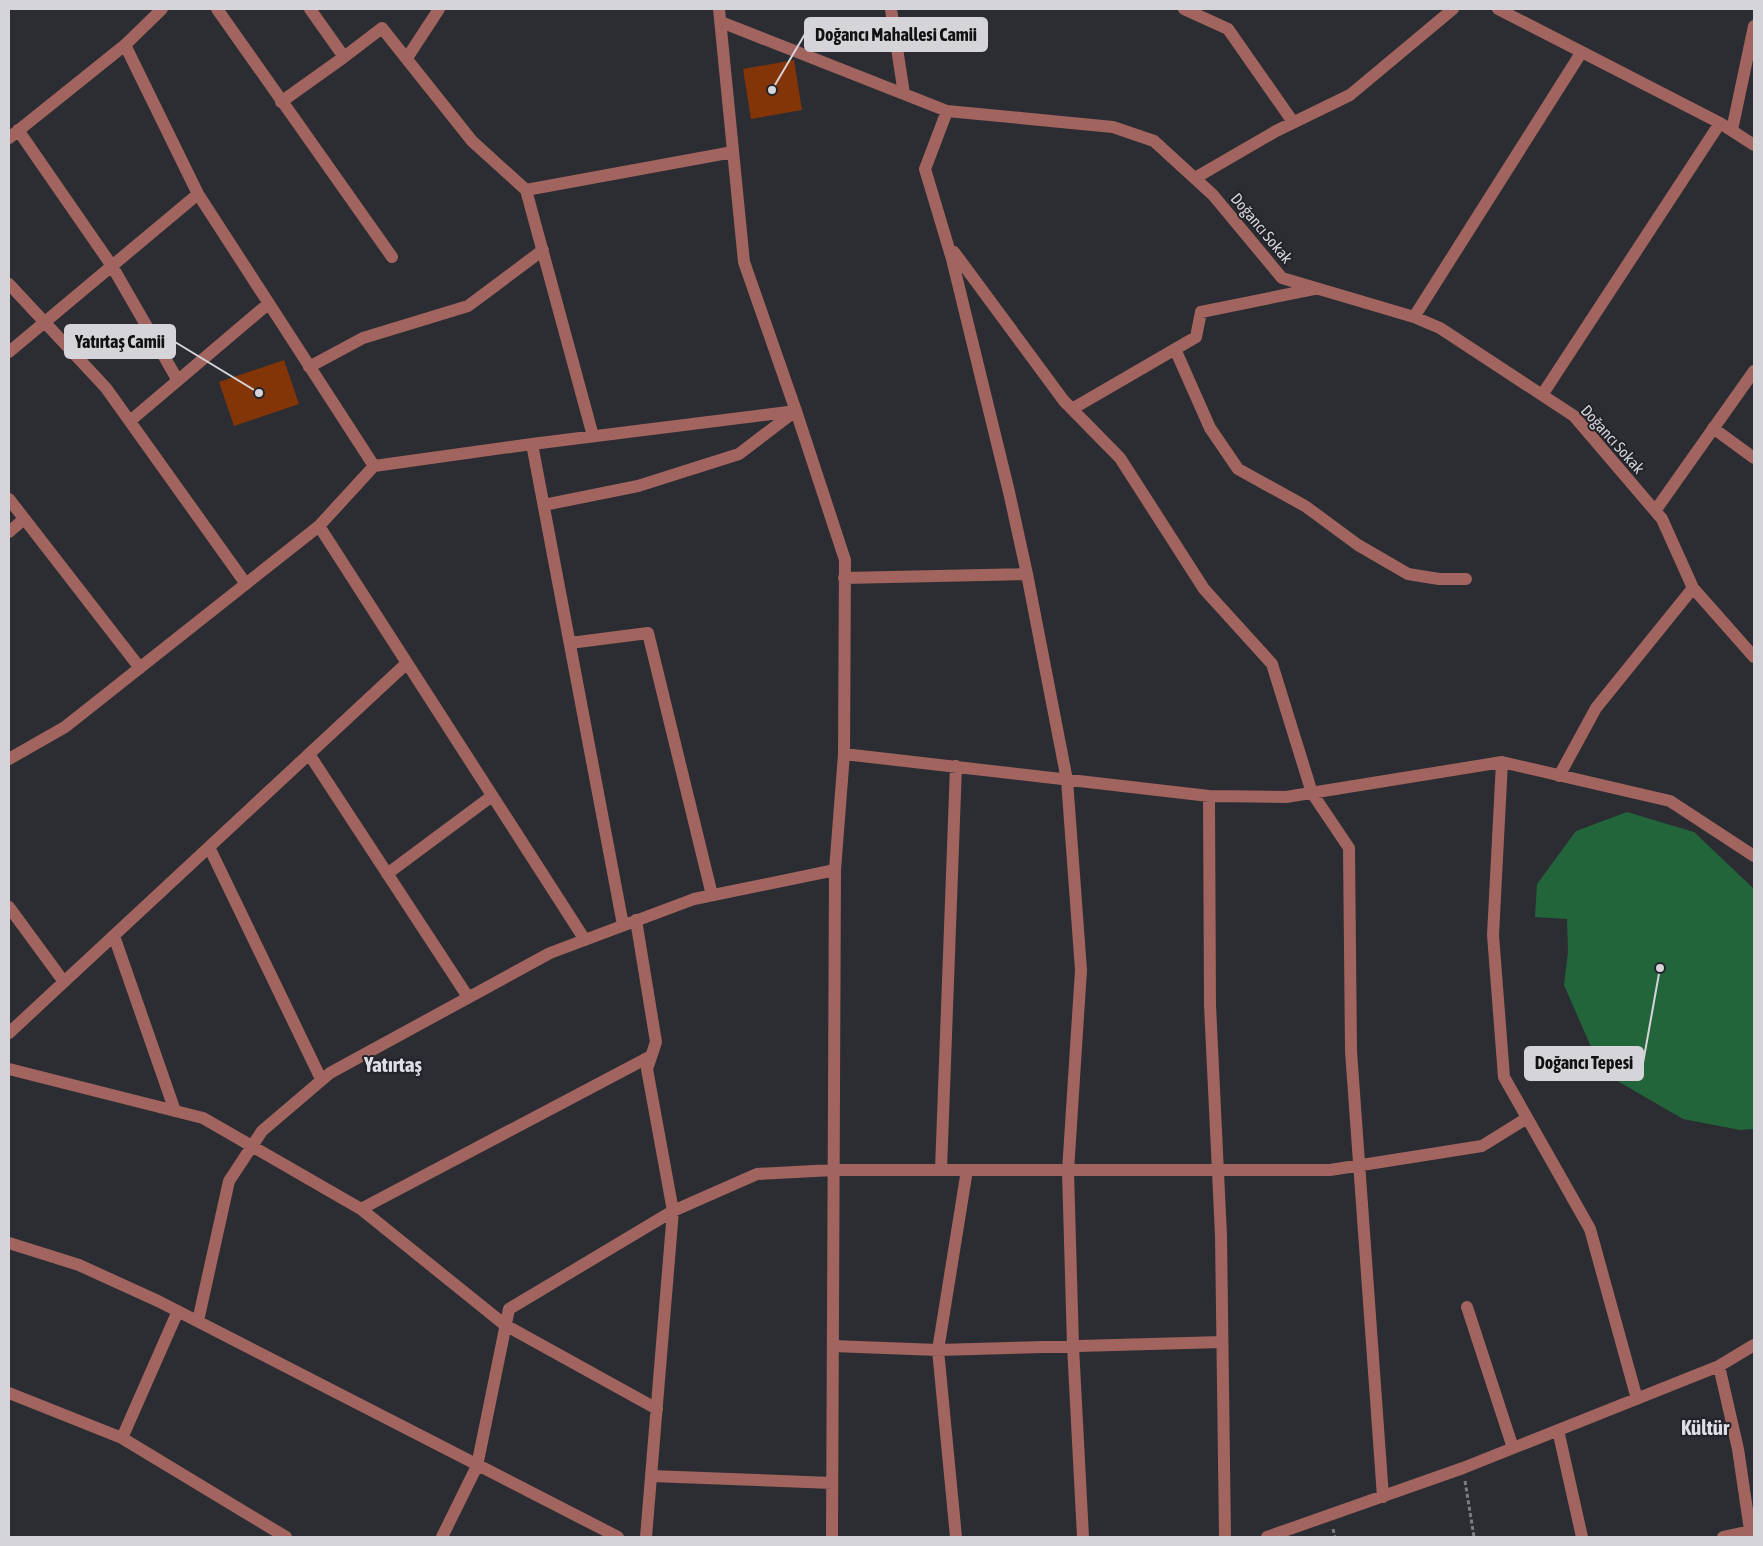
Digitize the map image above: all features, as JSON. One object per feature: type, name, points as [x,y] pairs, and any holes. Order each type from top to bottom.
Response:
[{"type":"street","points":[[162,9],[126,45],[14,134],[112,266],[177,379]]},
{"type":"street","points":[[216,9],[392,257]]},
{"type":"street","points":[[310,9],[344,57]]},
{"type":"street","points":[[407,58],[439,9]]},
{"type":"street","points":[[719,9],[744,262],[845,560],[844,754],[835,870],[832,1537]]},
{"type":"street","points":[[891,9],[904,94]]},
{"type":"street","points":[[1184,9],[1228,28],[1293,122]]},
{"type":"street","points":[[1195,178],[1293,122],[1350,95],[1453,9]]},
{"type":"street","points":[[1498,9],[1580,53],[1720,123],[1754,144]]},
{"type":"street","name":"Doğancı Sokak","points":[[721,22],[947,111],[1112,127],[1154,141],[1213,195],[1282,278],[1414,317],[1440,328],[1574,416],[1662,519],[1693,588],[1754,657]]},
{"type":"street","points":[[1732,130],[1754,26]]},
{"type":"street","points":[[281,102],[382,28],[472,141],[526,190],[593,436]]},
{"type":"street","points":[[126,45],[198,194],[374,466]]},
{"type":"street","points":[[1414,317],[1580,53]]},
{"type":"street","points":[[947,111],[925,169],[948,244],[1028,574],[1067,780],[1081,970],[1068,1171],[1073,1346],[1083,1537]]},
{"type":"street","points":[[1542,395],[1720,123]]},
{"type":"street","points":[[526,190],[733,152]]},
{"type":"street","points":[[9,352],[198,194]]},
{"type":"street","points":[[948,244],[1072,409],[1120,458],[1204,589],[1272,664],[1312,793],[1349,848],[1351,1051],[1383,1497]]},
{"type":"street","points":[[309,367],[363,338],[468,306],[542,250]]},
{"type":"street","points":[[9,284],[106,388],[246,584]]},
{"type":"street","points":[[1072,409],[1196,337],[1201,312],[1317,289]]},
{"type":"street","points":[[130,421],[177,379],[268,304]]},
{"type":"street","points":[[1175,350],[1210,428],[1238,469],[1305,506],[1358,545],[1408,574],[1439,580],[1466,580]]},
{"type":"street","points":[[1655,511],[1754,371]]},
{"type":"street","points":[[9,759],[65,727],[319,526],[374,466],[796,411]]},
{"type":"street","points":[[544,505],[638,486],[739,454],[796,411]]},
{"type":"street","points":[[1714,428],[1754,458]]},
{"type":"street","points":[[532,444],[623,925]]},
{"type":"street","points":[[9,499],[140,668]]},
{"type":"street","points":[[9,532],[24,519]]},
{"type":"street","points":[[319,526],[585,940]]},
{"type":"street","points":[[844,578],[1028,574]]},
{"type":"street","points":[[1559,776],[1596,708],[1693,588]]},
{"type":"street","points":[[570,643],[648,633],[712,895]]},
{"type":"street","points":[[9,1033],[407,663]]},
{"type":"street","points":[[309,754],[468,997]]},
{"type":"street","points":[[844,754],[1209,796],[1286,797],[1502,762],[1670,801],[1754,856]]},
{"type":"street","points":[[1502,762],[1494,936],[1504,1077],[1590,1229],[1637,1399]]},
{"type":"street","points":[[941,1170],[956,766]]},
{"type":"street","points":[[387,874],[492,796]]},
{"type":"street","points":[[1209,796],[1210,1005],[1222,1342],[1225,1537]]},
{"type":"street","points":[[209,847],[321,1079]]},
{"type":"street","points":[[198,1321],[229,1181],[262,1131],[321,1079],[550,953],[694,899],[835,870]]},
{"type":"street","points":[[9,909],[64,982]]},
{"type":"street","points":[[636,920],[656,1042],[647,1070],[673,1211],[646,1537]]},
{"type":"street","points":[[114,936],[175,1111]]},
{"type":"street","points":[[361,1209],[651,1056]]},
{"type":"street","points":[[9,1069],[203,1118],[361,1209],[505,1324],[657,1409]]},
{"type":"street","points":[[442,1537],[477,1466],[509,1309],[673,1211],[757,1174],[833,1170],[1330,1170],[1482,1146],[1527,1118]]},
{"type":"street","points":[[956,1537],[938,1350],[967,1170]]},
{"type":"street","points":[[9,1243],[78,1265],[178,1311],[618,1537]]},
{"type":"street","points":[[1467,1307],[1513,1448]]},
{"type":"street","points":[[122,1438],[178,1311]]},
{"type":"street","points":[[833,1346],[938,1350],[1222,1342]]},
{"type":"street","points":[[1267,1537],[1463,1468],[1719,1366],[1754,1345]]},
{"type":"street","points":[[1719,1366],[1738,1449],[1750,1534],[1723,1537]]},
{"type":"street","points":[[9,1393],[122,1438],[286,1537]]},
{"type":"street","points":[[1558,1430],[1582,1537]]},
{"type":"street","points":[[651,1476],[832,1483]]},
{"type":"path","points":[[1463,1468],[1474,1537]]},
{"type":"green space","points":[[1627,812],[1694,832],[1754,889],[1754,1129],[1740,1130],[1683,1119],[1602,1072],[1564,985],[1568,952],[1567,919],[1535,917],[1537,884],[1576,831]]},
{"type":"building","points":[[794,60],[802,110],[751,119],[743,69]]},
{"type":"building","points":[[284,360],[299,404],[234,426],[219,382]]},
{"type":"place","name":"Doğancı Mahallesi Camii","points":[[772,90]]},
{"type":"place","name":"Yatırtaş Camii","points":[[259,393]]},
{"type":"place","name":"Doğancı Tepesi","points":[[1660,968]]},
{"type":"district","name":"Yatırtaş","points":[[393,1064]]},
{"type":"district","name":"Kültür","points":[[1705,1427]]}]
